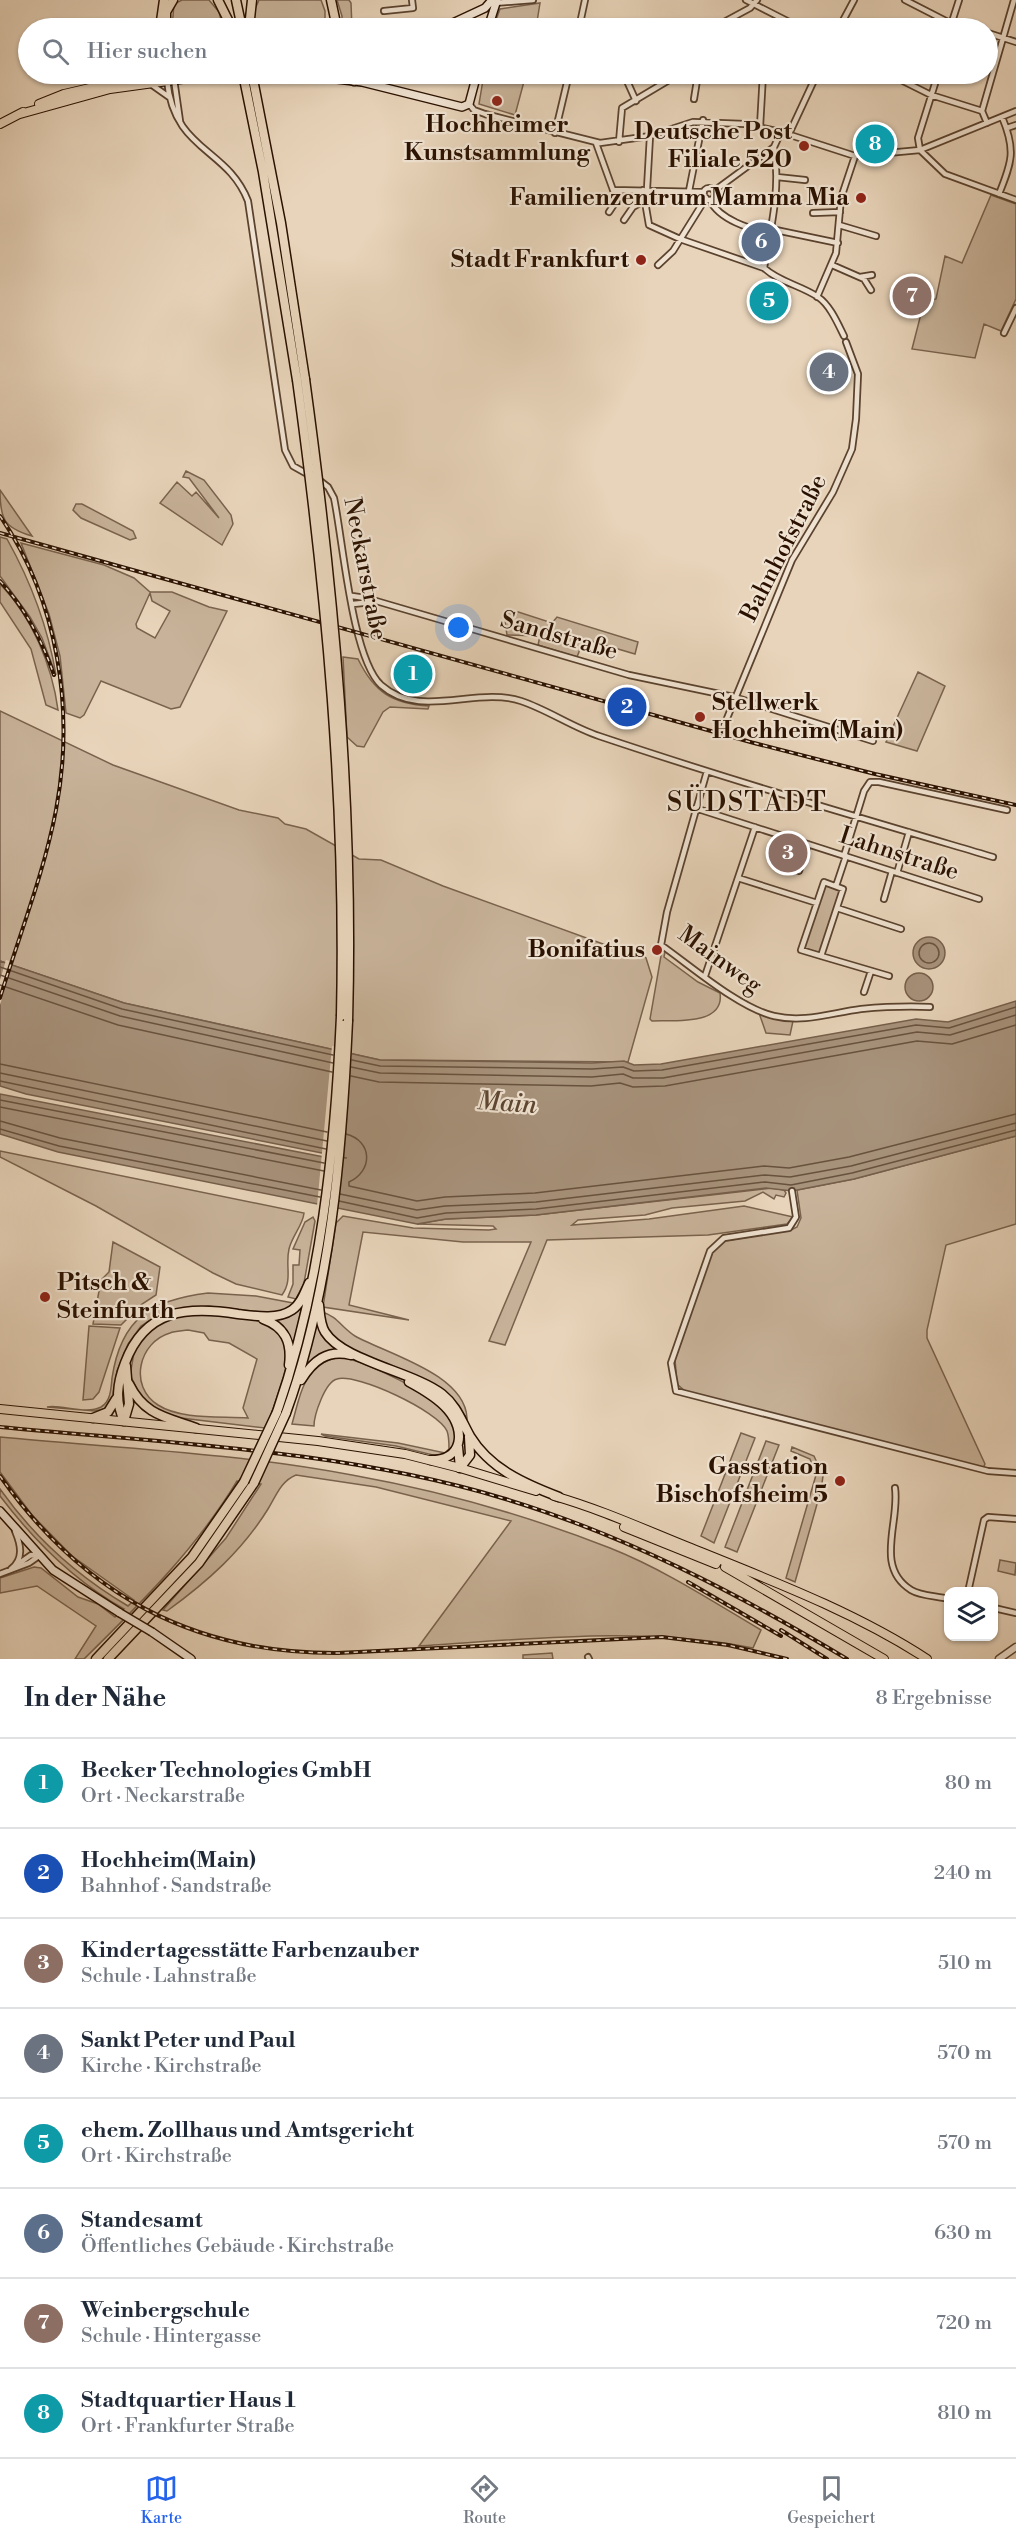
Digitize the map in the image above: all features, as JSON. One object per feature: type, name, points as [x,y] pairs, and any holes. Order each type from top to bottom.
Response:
[{"type":"highway","points":[[161,18],[164,0]]},
{"type":"highway","points":[[166,18],[166,12],[173,0]]},
{"type":"highway","points":[[218,0],[227,18]]},
{"type":"highway","points":[[226,0],[230,18]]},
{"type":"highway","points":[[236,0],[240,18]]},
{"type":"highway","points":[[250,18],[252,0]]},
{"type":"highway","points":[[245,84],[301,379]]},
{"type":"highway","points":[[108,1659],[199,1563],[254,1483],[290,1390],[318,1295],[326,1222],[339,1056],[341,864],[326,631],[301,379],[281,223],[254,84]]},
{"type":"highway","points":[[290,1390],[326,1222]]},
{"type":"highway","points":[[93,1418],[108,1412],[117,1399],[126,1359],[140,1333],[166,1316],[201,1311],[256,1317],[272,1316],[292,1310],[302,1299],[315,1272]]},
{"type":"highway","points":[[318,1295],[321,1323],[329,1338],[345,1349],[437,1390],[457,1409],[469,1434],[490,1459],[508,1474],[560,1497]]},
{"type":"highway","points":[[256,1317],[278,1327],[288,1340],[290,1390]]},
{"type":"highway","points":[[290,1390],[317,1360],[334,1353],[350,1355],[400,1377],[441,1402],[454,1419],[458,1430],[460,1468]]},
{"type":"highway","points":[[124,1421],[129,1404],[126,1359]]},
{"type":"highway","points":[[129,1384],[135,1396],[147,1409],[196,1428]]},
{"type":"highway","points":[[117,1399],[124,1421]]},
{"type":"highway","points":[[96,1659],[192,1557],[244,1482],[282,1412]]},
{"type":"highway","points":[[460,1468],[470,1455],[469,1434]]},
{"type":"highway","points":[[431,1460],[450,1457],[458,1447]]},
{"type":"main road","points":[[464,18],[494,1]]},
{"type":"main road","points":[[491,18],[494,1]]},
{"type":"main road","points":[[477,12],[487,15],[488,18]]},
{"type":"main road","points":[[0,124],[64,94],[110,84]]},
{"type":"main road","points":[[367,84],[460,106],[469,104],[474,84]]},
{"type":"main road","points":[[0,1409],[352,1445],[431,1460],[560,1497],[711,1556],[813,1600],[880,1632],[927,1659]]},
{"type":"main road","points":[[531,1490],[725,1567],[848,1621],[918,1659]]},
{"type":"main road","points":[[0,1511],[39,1557],[76,1586],[152,1632],[191,1659]]},
{"type":"main road","points":[[725,1567],[884,1659]]},
{"type":"street","points":[[384,11],[412,8],[412,0]]},
{"type":"street","points":[[494,1],[533,0]]},
{"type":"street","points":[[581,18],[585,0]]},
{"type":"street","points":[[746,0],[756,2],[784,18]]},
{"type":"street","points":[[844,18],[854,0]]},
{"type":"street","points":[[906,0],[937,18]]},
{"type":"street","points":[[953,18],[958,0]]},
{"type":"street","points":[[998,58],[1014,0]]},
{"type":"street","points":[[730,18],[756,2]]},
{"type":"street","points":[[998,36],[1016,42]]},
{"type":"street","points":[[154,84],[170,97]]},
{"type":"street","name":"Neckarstraße","points":[[170,84],[172,110],[182,127],[233,175],[248,201],[285,450],[293,466],[324,483],[333,494],[353,604],[368,668],[380,683],[396,695],[423,701],[488,696],[510,698],[594,734],[797,801],[993,857]]},
{"type":"street","points":[[172,84],[182,127]]},
{"type":"street","points":[[555,133],[566,84]]},
{"type":"street","points":[[628,84],[636,101]]},
{"type":"street","points":[[619,142],[622,108],[663,84]]},
{"type":"street","points":[[694,99],[696,84]]},
{"type":"street","points":[[760,127],[762,84]]},
{"type":"street","points":[[789,134],[811,84]]},
{"type":"street","points":[[909,84],[932,95],[982,111]]},
{"type":"street","points":[[935,84],[918,142],[920,150],[940,172],[1016,200]]},
{"type":"street","points":[[987,123],[982,111],[990,84]]},
{"type":"street","points":[[469,104],[474,110],[485,114],[596,143],[619,142],[650,136],[703,120],[760,127],[855,156],[920,150],[1016,111]]},
{"type":"street","points":[[999,194],[1012,160],[1007,128],[1002,117]]},
{"type":"street","points":[[689,191],[703,120]]},
{"type":"street","points":[[1007,128],[1016,125]]},
{"type":"street","points":[[714,191],[774,147],[781,132]]},
{"type":"street","points":[[650,136],[645,190],[648,224],[680,239],[764,268],[773,276],[817,297],[832,265],[838,243],[841,198],[855,156]]},
{"type":"street","points":[[596,143],[617,200],[609,212]]},
{"type":"street","points":[[764,268],[776,203],[777,177],[774,147]]},
{"type":"street","points":[[777,177],[805,180]]},
{"type":"street","points":[[613,190],[704,192],[709,188],[714,191]]},
{"type":"street","points":[[658,266],[673,251],[708,199],[715,196],[714,191]]},
{"type":"street","points":[[704,192],[725,216],[745,226],[838,243]]},
{"type":"street","points":[[624,220],[633,207],[645,200]]},
{"type":"street","points":[[813,213],[840,212]]},
{"type":"street","points":[[839,225],[876,236]]},
{"type":"street","points":[[832,265],[860,277],[871,290]]},
{"type":"street","points":[[860,277],[872,275]]},
{"type":"street","name":"Bahnhofstraße","points":[[723,728],[792,560],[833,492],[852,449],[856,365],[831,312],[817,297]]},
{"type":"street","points":[[1004,333],[1016,308]]},
{"type":"street","name":"Sandstraße","points":[[352,596],[629,675],[734,697],[873,741]]},
{"type":"street","name":"Sandstraße","points":[[353,604],[376,602]]},
{"type":"street","name":"Mainweg","points":[[707,771],[667,912],[661,945],[761,1012],[777,1017],[816,1018],[884,1007],[930,1007]]},
{"type":"street","points":[[836,886],[867,786],[875,781],[1007,810]]},
{"type":"street","name":"Lahnstraße","points":[[695,808],[979,899]]},
{"type":"street","points":[[705,976],[755,827]]},
{"type":"street","points":[[884,899],[909,832]]},
{"type":"street","name":"Lahnstraße","points":[[799,871],[808,844]]},
{"type":"street","points":[[738,878],[817,903]]},
{"type":"street","points":[[821,956],[843,889],[824,882],[801,950],[870,971],[889,976]]},
{"type":"street","points":[[837,908],[901,929]]},
{"type":"street","points":[[864,992],[870,971]]},
{"type":"street","points":[[792,1191],[796,1217],[793,1225],[781,1230],[724,1238],[710,1251],[671,1363],[676,1391],[988,1471],[1016,1473]]},
{"type":"street","points":[[895,1488],[897,1507],[889,1547],[894,1568],[910,1590],[944,1598]]},
{"type":"street","points":[[969,1587],[984,1520],[995,1517],[1016,1519]]},
{"type":"street","points":[[15,1529],[21,1548],[17,1564]]},
{"type":"street","points":[[11,1569],[31,1556],[39,1557]]},
{"type":"street","points":[[0,1574],[30,1563],[39,1557]]},
{"type":"street","points":[[998,1609],[1016,1613]]},
{"type":"street","points":[[999,1659],[1016,1647]]},
{"type":"shaded area","points":[[182,0],[209,0],[219,12],[220,18],[173,18],[174,4]]},
{"type":"shaded area","points":[[259,0],[321,0],[325,18],[254,18]]},
{"type":"shaded area","points":[[337,0],[349,0],[352,18],[342,18]]},
{"type":"shaded area","points":[[540,3],[538,18],[497,18],[500,9]]},
{"type":"shaded area","points":[[482,84],[523,84],[515,115],[479,104]]},
{"type":"shaded area","points":[[991,195],[1016,204],[1016,299],[1001,331],[984,324],[975,358],[912,349],[924,302],[936,299],[945,256],[962,263]]},
{"type":"shaded area","points":[[186,471],[204,480],[231,515],[233,524],[222,545],[160,503],[177,482],[192,496],[196,492],[219,518],[189,478],[183,477]]},
{"type":"shaded area","points":[[0,490],[32,536],[15,530],[6,521],[1,508]]},
{"type":"shaded area","points":[[76,504],[82,504],[133,531],[136,538],[130,540],[81,518],[73,510]]},
{"type":"shaded area","points":[[0,537],[7,539],[31,588],[43,622],[56,675],[42,638],[30,617],[0,576]]},
{"type":"shaded area","points":[[21,543],[104,565],[134,578],[150,592],[172,592],[209,607],[227,611],[180,707],[171,709],[101,681],[84,715],[80,718],[66,713],[60,656],[49,614]],"holes":[[[150,593],[152,601],[170,611],[155,638],[137,628],[136,624]]]},
{"type":"shaded area","points":[[0,584],[22,611],[39,642],[51,676],[58,710],[46,705],[31,649],[0,602]]},
{"type":"shaded area","points":[[509,609],[552,623],[557,617],[638,642],[635,654],[584,639],[577,657],[538,645],[540,636],[507,635],[505,622]]},
{"type":"shaded area","points":[[343,657],[358,659],[378,688],[394,699],[429,706],[428,709],[390,707],[383,712],[364,747],[357,746],[347,737]]},
{"type":"shaded area","points":[[918,672],[945,686],[917,751],[886,742]]},
{"type":"shaded area","points":[[0,711],[113,765],[239,810],[278,818],[285,824],[306,829],[359,859],[381,860],[443,886],[603,944],[640,953],[646,958],[652,977],[628,1062],[380,1060],[124,1003],[0,961]]},
{"type":"shaded area","points":[[825,885],[840,891],[820,953],[804,948]]},
{"type":"shaded area","points":[[662,950],[665,952],[664,957],[698,982],[720,993],[719,1004],[714,1011],[696,1019],[652,1021],[650,1019]]},
{"type":"shaded area","points":[[759,1013],[793,1021],[790,1035],[766,1033]]},
{"type":"shaded area","points":[[1016,1136],[1016,1224],[946,1245],[927,1330],[927,1338],[985,1464],[983,1468],[685,1391],[677,1384],[675,1359],[712,1251],[725,1241],[797,1227],[801,1218],[797,1190],[854,1179]]},
{"type":"shaded area","points":[[0,1151],[304,1213],[289,1249],[288,1278],[285,1289],[282,1295],[236,1284],[213,1273],[96,1206],[0,1157]]},
{"type":"shaded area","points":[[772,1188],[784,1190],[786,1193],[784,1197],[776,1195],[774,1199],[763,1192],[745,1201],[672,1208],[645,1215],[578,1220],[572,1225],[649,1219],[744,1206],[793,1217],[787,1224],[708,1235],[547,1240],[505,1345],[489,1341],[531,1242],[463,1242],[363,1232],[349,1305],[409,1320],[323,1307],[336,1223],[343,1216],[413,1228],[489,1230],[496,1229],[493,1226],[417,1224],[446,1219],[536,1215]]},
{"type":"shaded area","points":[[313,1217],[315,1221],[304,1283],[296,1299],[288,1297],[293,1284],[293,1265],[299,1265],[300,1250],[293,1249],[305,1222]]},
{"type":"shaded area","points":[[113,1242],[160,1267],[156,1295],[142,1304],[121,1325],[93,1324],[101,1280],[109,1272]]},
{"type":"shaded area","points":[[208,1293],[256,1296],[293,1303],[285,1310],[268,1313],[208,1306],[163,1312],[141,1326],[128,1344],[117,1371],[112,1400],[107,1408],[95,1411],[83,1410],[101,1407],[109,1398],[116,1357],[131,1327],[155,1307],[170,1301]]},
{"type":"shaded area","points":[[303,1301],[292,1353],[270,1319]]},
{"type":"shaded area","points":[[322,1312],[332,1316],[355,1336],[439,1377],[453,1389],[463,1403],[467,1418],[458,1407],[336,1340],[326,1328]]},
{"type":"shaded area","points":[[186,1314],[227,1315],[258,1321],[271,1326],[281,1334],[287,1344],[287,1364],[265,1428],[166,1415],[143,1401],[130,1375],[135,1347],[155,1324]],"holes":[[[188,1330],[204,1333],[209,1340],[229,1343],[257,1359],[243,1408],[248,1418],[189,1415],[167,1410],[149,1397],[143,1387],[140,1376],[141,1365],[151,1345],[159,1338],[174,1332]]]},
{"type":"shaded area","points":[[317,1319],[346,1352],[334,1351],[303,1375]]},
{"type":"shaded area","points":[[89,1326],[120,1328],[99,1392],[93,1399],[83,1400]]},
{"type":"shaded area","points":[[344,1357],[401,1381],[441,1407],[449,1417],[455,1432],[455,1448],[441,1457],[396,1446],[321,1434],[398,1443],[445,1453],[449,1449],[447,1431],[429,1414],[396,1395],[347,1379],[337,1379],[328,1386],[318,1407],[314,1426],[292,1424],[298,1400],[313,1371],[331,1359]]},
{"type":"shaded area","points":[[741,1433],[755,1438],[714,1543],[701,1536]]},
{"type":"shaded area","points":[[0,1437],[265,1461],[352,1475],[451,1496],[547,1525],[630,1556],[687,1586],[761,1630],[753,1648],[712,1641],[628,1636],[544,1638],[419,1646],[511,1521],[376,1487],[296,1475],[283,1485],[247,1539],[223,1565],[182,1600],[167,1611],[163,1610],[226,1538],[261,1484],[237,1481],[204,1530],[166,1575],[84,1659],[75,1659],[96,1626],[37,1586],[0,1593],[0,1578],[34,1567],[41,1568],[78,1597],[98,1604],[115,1617],[124,1609],[88,1586],[41,1545],[0,1496],[0,1489],[27,1523],[74,1568],[128,1606],[134,1600],[72,1556],[32,1515],[0,1472]]},
{"type":"shaded area","points":[[766,1441],[779,1445],[737,1552],[725,1547]]},
{"type":"shaded area","points":[[792,1447],[814,1456],[823,1476],[795,1582],[786,1578],[816,1475],[810,1459],[791,1451]]},
{"type":"shaded area","points":[[1000,1560],[1016,1563],[1015,1575],[998,1571]]},
{"type":"shaded area","points":[[552,1653],[553,1659],[523,1659],[523,1655]]},
{"type":"water","points":[[929,937],[940,942],[945,953],[940,964],[929,969],[918,964],[913,953],[918,942]]},
{"type":"water","name":"Main","points":[[0,961],[124,1003],[380,1060],[592,1063],[624,1061],[634,1065],[661,1064],[916,1019],[948,1022],[1016,1001],[1016,1136],[854,1179],[792,1191],[766,1188],[536,1215],[446,1219],[417,1224],[58,1152],[0,1134],[0,1094],[324,1157],[347,1158],[26,1094],[0,1086]]},
{"type":"water","points":[[919,973],[929,977],[933,987],[929,997],[919,1001],[909,997],[905,987],[909,977]]},
{"type":"pier","points":[[6,960],[13,962],[0,1005],[0,980]]},
{"type":"pier","points":[[332,1046],[352,1050],[337,1210],[317,1206]]},
{"type":"railway","points":[[0,516],[20,549],[36,583],[48,620],[57,657],[62,695],[63,734],[61,772],[51,834],[0,998]]},
{"type":"railway","points":[[0,533],[754,743],[875,774],[1016,805]]},
{"type":"railway","points":[[0,581],[32,625],[54,675]]},
{"type":"railway","points":[[0,1427],[189,1444],[317,1459],[442,1482],[502,1498],[592,1529],[679,1568],[765,1611],[847,1659]]},
{"type":"railway","points":[[0,1476],[32,1518],[67,1554],[105,1584],[146,1609],[189,1629],[236,1642],[285,1651],[338,1653],[662,1637],[728,1645],[787,1659]]},
{"type":"railway","points":[[688,1582],[781,1636]]},
{"type":"railway","points":[[781,1630],[827,1659]]},
{"type":"place","name":"Hochheimer Kunstsammlung","points":[[497,101]]},
{"type":"place","name":"Stadtquartier Haus 1","points":[[875,144]]},
{"type":"place","name":"Deutsche Post Filiale 520","points":[[804,146]]},
{"type":"place","name":"Familienzentrum Mamma Mia","points":[[861,198]]},
{"type":"place","name":"Standesamt","points":[[761,242]]},
{"type":"place","name":"Stadt Frankfurt","points":[[641,260]]},
{"type":"place","name":"Weinbergschule","points":[[912,296]]},
{"type":"place","name":"ehem. Zollhaus und Amtsgericht","points":[[769,301]]},
{"type":"place","name":"Sankt Peter und Paul","points":[[829,372]]},
{"type":"place","name":"Becker Technologies GmbH","points":[[413,674]]},
{"type":"place","name":"Hochheim(Main)","points":[[627,707]]},
{"type":"place","name":"Stellwerk Hochheim(Main)","points":[[700,717]]},
{"type":"place","name":"Kindertagesstätte Farbenzauber","points":[[788,853]]},
{"type":"place","name":"Bonifatius","points":[[657,950]]},
{"type":"place","name":"Pitsch & Steinfurth","points":[[45,1297]]},
{"type":"place","name":"Gasstation Bischofsheim 5","points":[[840,1481]]},
{"type":"district","name":"SÜDSTADT","points":[[747,803]]}]
